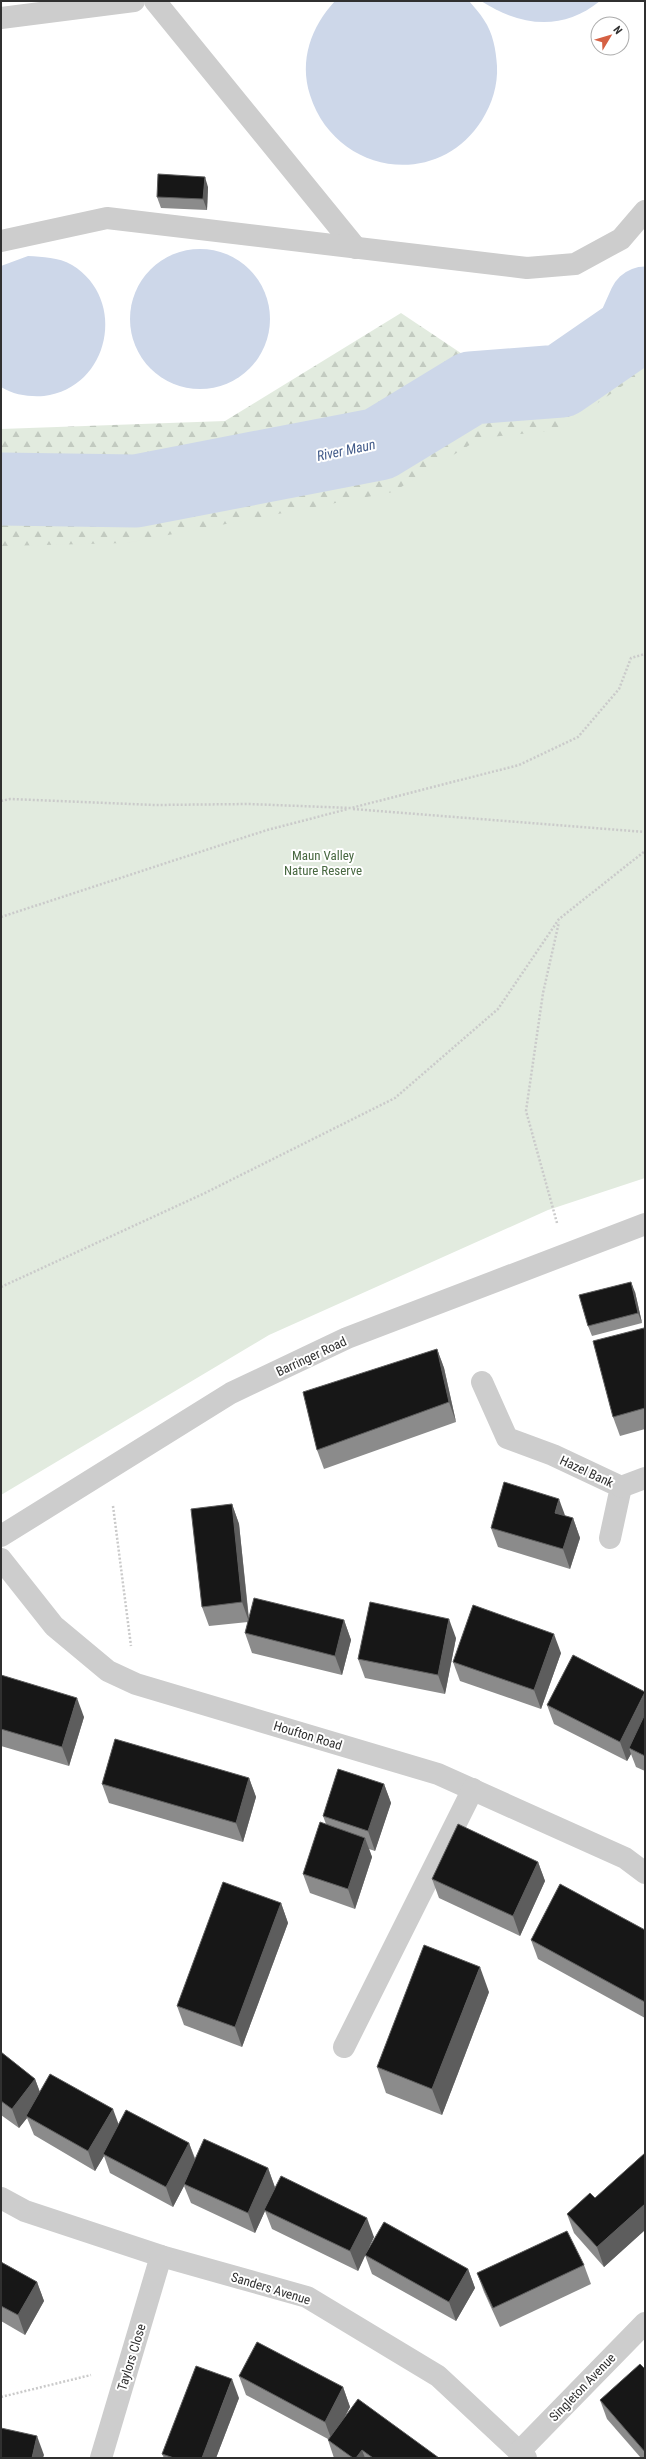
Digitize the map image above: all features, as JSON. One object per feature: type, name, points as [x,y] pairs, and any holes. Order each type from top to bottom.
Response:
[{"type":"street","points":[[1,18],[134,1]]},
{"type":"street","points":[[155,1],[356,248]]},
{"type":"street","points":[[1,241],[107,218],[527,268],[575,264],[621,239],[645,212]]},
{"type":"street","name":"Barringer Road","points":[[1,1536],[109,1468],[232,1394],[340,1341],[565,1253],[645,1224]]},
{"type":"street","name":"Hazel Bank","points":[[482,1382],[507,1438],[553,1455],[620,1487],[645,1478]]},
{"type":"street","name":"Hazel Bank","points":[[610,1538],[620,1487]]},
{"type":"street","name":"Houfton Road","points":[[1,1559],[54,1626],[108,1671],[136,1684],[438,1774],[625,1858],[645,1873]]},
{"type":"street","points":[[344,2048],[473,1790]]},
{"type":"street","name":"Sanders Avenue","points":[[1,2198],[25,2211],[161,2256],[308,2297],[438,2376],[523,2455]]},
{"type":"street","name":"Taylors Close","points":[[100,2458],[161,2256]]},
{"type":"street","name":"Singleton Avenue","points":[[523,2455],[645,2323]]},
{"type":"path","points":[[1,917],[267,830],[519,765],[578,737],[619,689],[631,658],[645,654]]},
{"type":"path","points":[[1,801],[10,799],[155,805],[249,804],[351,808],[645,832]]},
{"type":"path","points":[[1,1288],[205,1193],[395,1098],[498,1009],[559,919],[645,851]]},
{"type":"path","points":[[559,919],[543,993],[526,1111],[565,1253]]},
{"type":"path","points":[[109,1468],[136,1684]]},
{"type":"path","points":[[1,2397],[128,2365]]},
{"type":"green space","points":[[645,274],[645,645],[1,775],[1,429],[225,421],[401,313],[525,396]]},
{"type":"green space","name":"Maun Valley Nature Reserve","points":[[645,370],[645,1178],[548,1210],[269,1335],[1,1495],[1,546],[126,543],[393,492],[481,438],[559,430]]},
{"type":"water","points":[[335,1],[469,1],[481,15],[490,30],[497,60],[497,73],[494,94],[486,114],[463,143],[440,157],[414,164],[388,164],[364,156],[341,142],[323,122],[310,95],[306,69],[309,45],[314,33],[319,22]]},
{"type":"water","points":[[481,1],[600,1],[586,11],[571,18],[541,22],[511,16]]},
{"type":"water","points":[[207,249],[227,254],[250,269],[265,292],[269,305],[269,333],[265,346],[250,369],[227,384],[214,388],[193,389],[173,384],[150,369],[135,346],[131,333],[130,312],[135,292],[150,269],[173,254],[186,250]]},
{"type":"water","points":[[28,256],[56,259],[72,265],[90,280],[101,299],[105,319],[104,340],[97,360],[84,377],[66,389],[44,396],[22,395],[1,387],[1,266]]},
{"type":"building","points":[[158,174],[205,177],[203,199],[157,197]]},
{"type":"building","points":[[631,1282],[638,1313],[588,1326],[579,1295]]},
{"type":"building","points":[[644,1328],[645,1408],[613,1417],[593,1341]]},
{"type":"building","points":[[437,1349],[449,1402],[317,1450],[303,1392]]},
{"type":"building","points":[[504,1482],[559,1499],[555,1513],[573,1518],[563,1549],[491,1528]]},
{"type":"building","points":[[232,1504],[242,1602],[202,1607],[191,1509]]},
{"type":"building","points":[[254,1598],[344,1620],[335,1656],[245,1633]]},
{"type":"building","points":[[370,1602],[449,1619],[438,1675],[358,1659]]},
{"type":"building","points":[[473,1605],[554,1634],[534,1690],[453,1662]]},
{"type":"building","points":[[573,1655],[645,1692],[620,1742],[547,1705]]},
{"type":"building","points":[[1,1675],[77,1698],[62,1747],[1,1729]]},
{"type":"building","points":[[645,1714],[645,1756],[629,1748]]},
{"type":"building","points":[[115,1739],[249,1778],[236,1823],[102,1784]]},
{"type":"building","points":[[338,1769],[384,1784],[368,1831],[323,1816]]},
{"type":"building","points":[[320,1822],[365,1838],[348,1889],[303,1874]]},
{"type":"building","points":[[458,1824],[538,1862],[513,1916],[432,1879]]},
{"type":"building","points":[[223,1882],[281,1903],[235,2027],[177,2006]]},
{"type":"building","points":[[560,1884],[645,1930],[645,2002],[531,1940]]},
{"type":"building","points":[[424,1945],[480,1967],[432,2089],[377,2067]]},
{"type":"building","points":[[1,2052],[35,2079],[12,2109],[1,2101]]},
{"type":"building","points":[[50,2074],[113,2109],[88,2151],[26,2116]]},
{"type":"building","points":[[126,2110],[189,2143],[166,2187],[103,2154]]},
{"type":"building","points":[[204,2139],[268,2168],[248,2213],[184,2184]]},
{"type":"building","points":[[645,2153],[645,2204],[597,2247],[567,2214],[590,2193],[595,2198]]},
{"type":"building","points":[[281,2176],[367,2218],[350,2251],[264,2210]]},
{"type":"building","points":[[384,2222],[468,2269],[449,2302],[365,2255]]},
{"type":"building","points":[[567,2231],[584,2265],[493,2308],[477,2273]]},
{"type":"building","points":[[1,2262],[37,2282],[18,2315],[1,2306]]},
{"type":"building","points":[[257,2342],[343,2387],[325,2422],[239,2376]]},
{"type":"building","points":[[640,2364],[645,2369],[645,2452],[600,2400]]},
{"type":"building","points":[[196,2366],[232,2379],[202,2458],[174,2458],[162,2454]]},
{"type":"building","points":[[358,2399],[439,2458],[373,2458],[362,2450],[356,2458],[353,2458],[328,2440]]},
{"type":"building","points":[[1,2428],[37,2436],[32,2458],[1,2458]]},
{"type":"waterway","name":"River Maun","points":[[1,489],[136,491],[379,444],[471,388],[561,381],[632,332],[645,303]]}]
